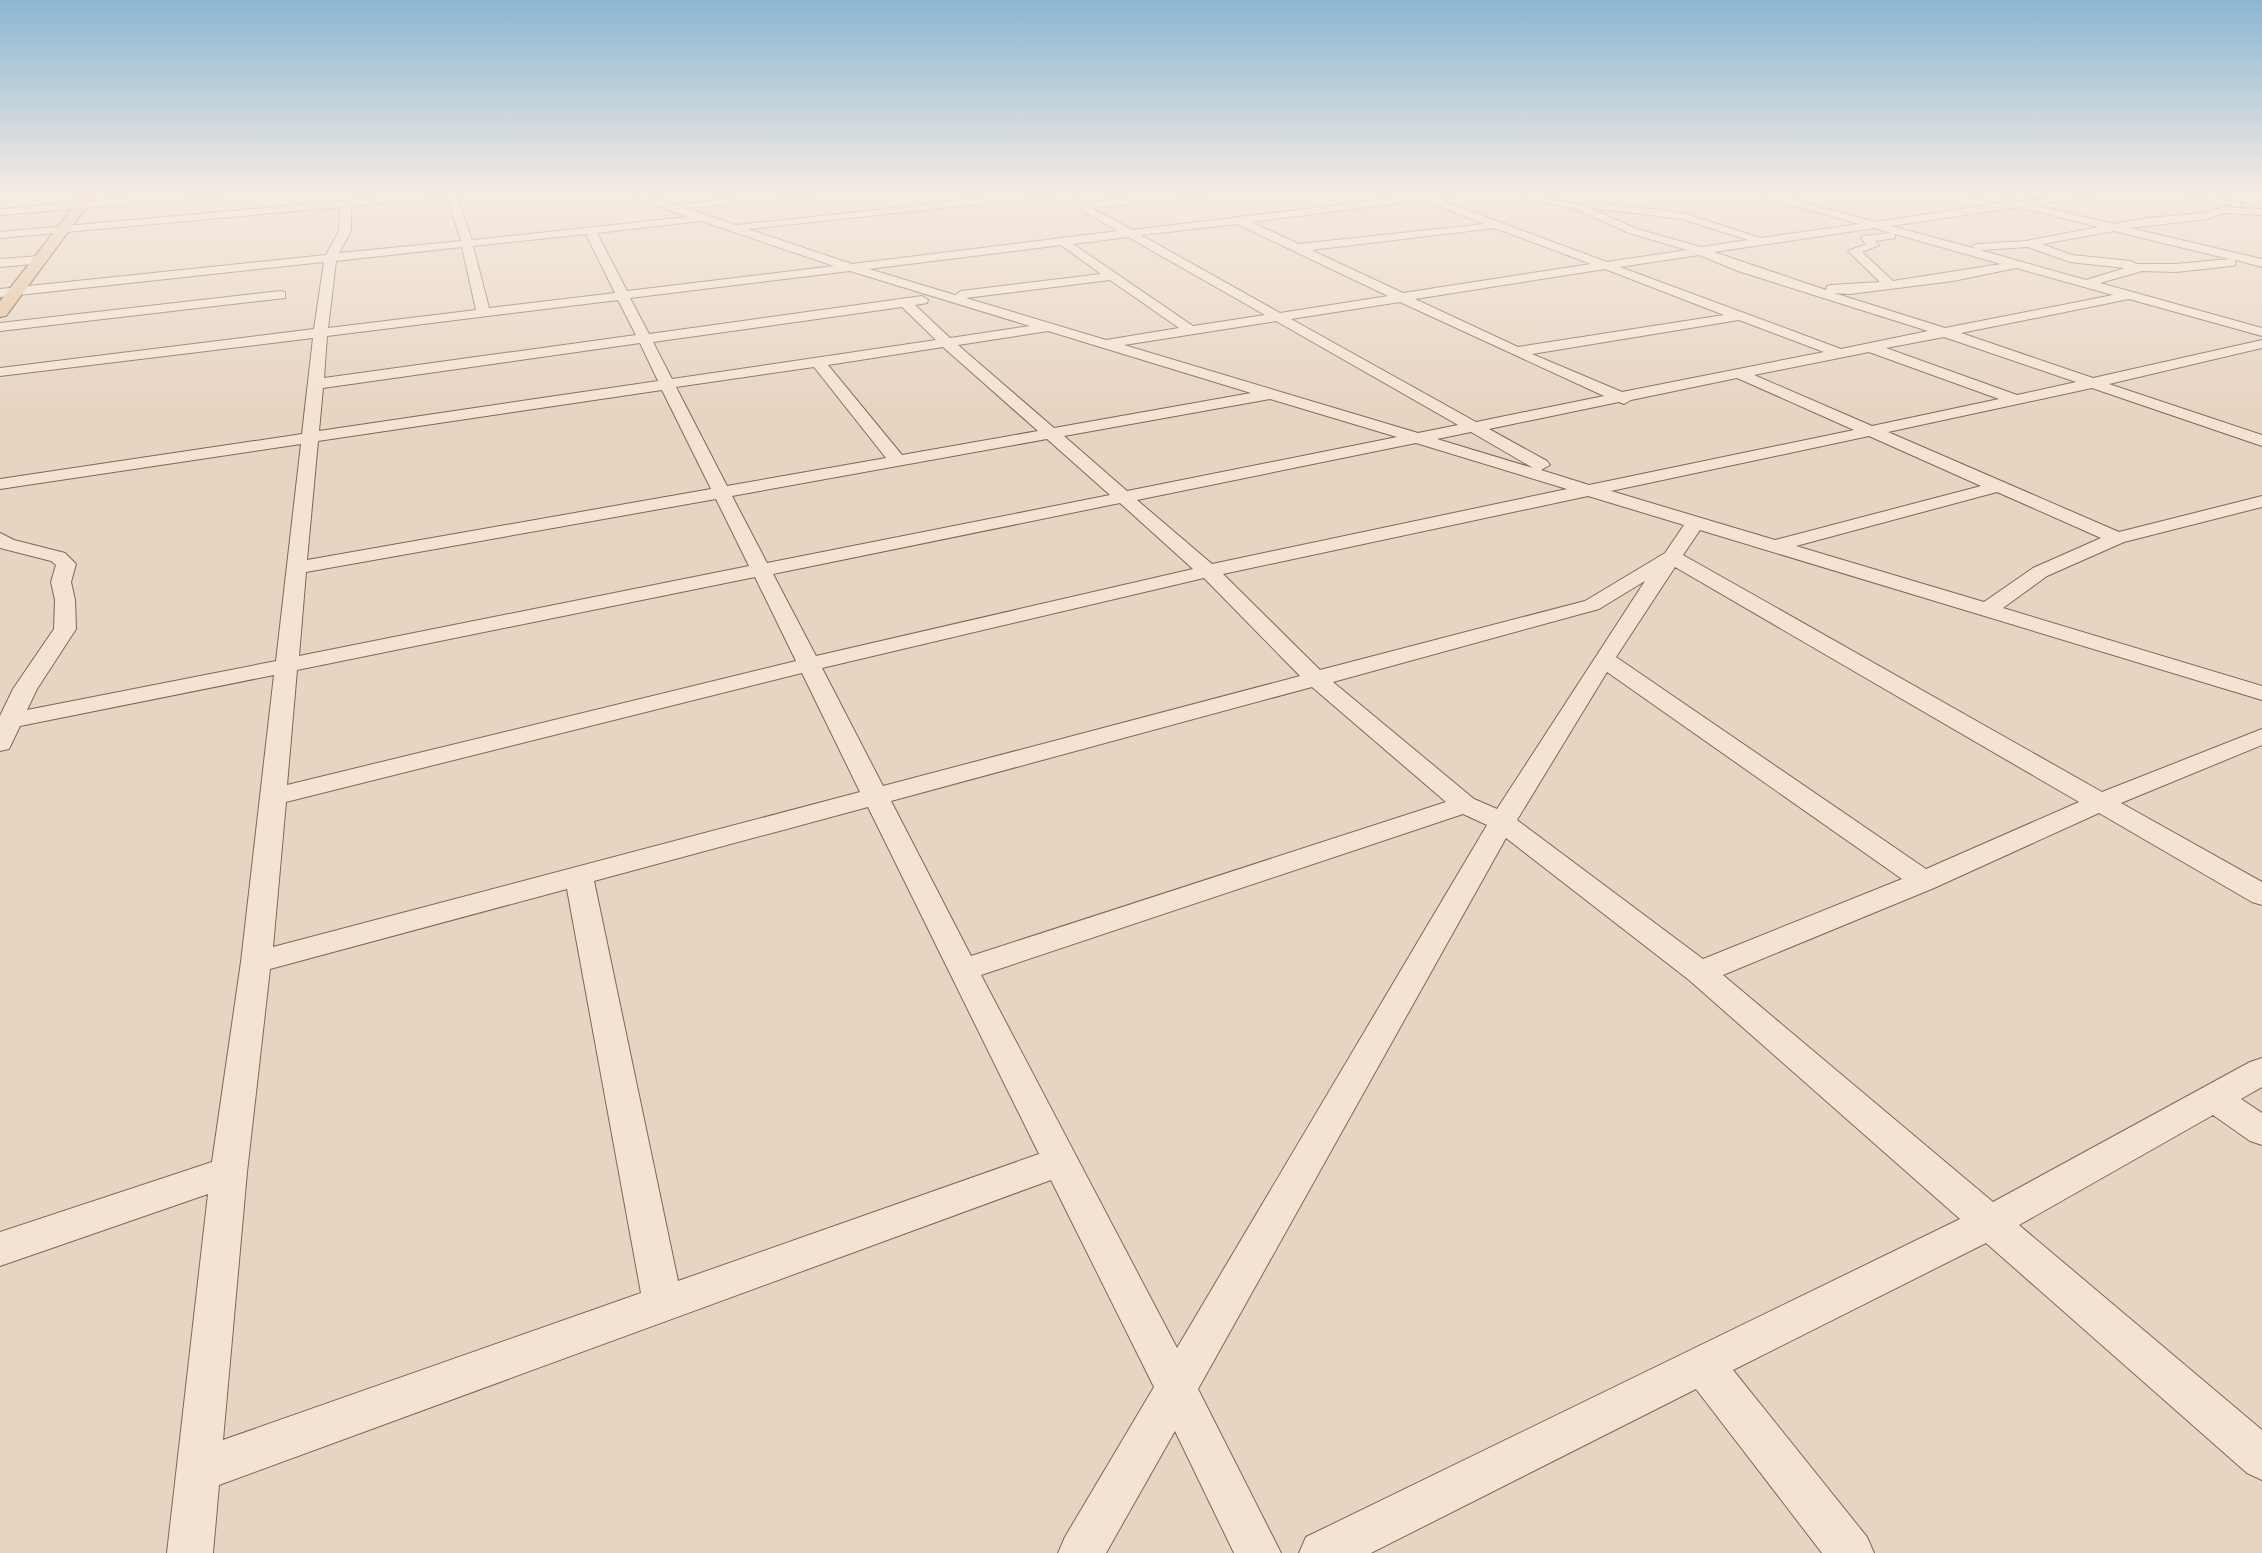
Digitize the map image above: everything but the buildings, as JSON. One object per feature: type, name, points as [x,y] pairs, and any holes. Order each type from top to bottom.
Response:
[{"type":"main road","points":[[0,312],[36,265]]},
{"type":"street","points":[[0,293],[266,265]]},
{"type":"street","points":[[190,1553],[229,1172],[256,962],[285,665],[329,265]]},
{"type":"street","points":[[472,265],[483,311]]},
{"type":"street","points":[[608,265],[1060,1162],[1177,1386],[1258,1553]]},
{"type":"street","points":[[844,265],[1420,438],[1585,490],[1778,545],[2262,693]]},
{"type":"street","points":[[0,372],[862,265]]},
{"type":"street","points":[[1098,265],[1190,330]]},
{"type":"street","points":[[1187,265],[1585,490]]},
{"type":"street","points":[[1334,265],[1516,352],[1624,399]]},
{"type":"street","points":[[1105,344],[1610,265]]},
{"type":"street","points":[[1738,265],[1944,332],[2262,441]]},
{"type":"street","points":[[1869,265],[1889,284]]},
{"type":"street","points":[[1806,289],[1850,290],[1953,277],[2011,265]]},
{"type":"street","points":[[2023,265],[2262,332]]},
{"type":"street","points":[[2129,265],[2176,268],[2201,265]]},
{"type":"street","points":[[1607,266],[1839,353]]},
{"type":"street","points":[[2088,284],[2141,267]]},
{"type":"street","points":[[316,384],[1113,276]]},
{"type":"street","points":[[0,327],[280,295]]},
{"type":"street","points":[[4,722],[761,569],[1624,399],[2130,295]]},
{"type":"street","points":[[906,303],[947,343],[1208,571],[1317,680],[1465,805],[1502,822],[1700,972],[2262,1458]]},
{"type":"street","points":[[1516,352],[1740,316]]},
{"type":"street","points":[[0,483],[1050,327]]},
{"type":"street","points":[[272,797],[807,664],[1208,571],[2013,399],[2095,384],[2262,344]]},
{"type":"street","points":[[1869,347],[2013,399]]},
{"type":"street","points":[[818,362],[897,460]]},
{"type":"street","points":[[1739,374],[2117,538]]},
{"type":"street","points":[[296,568],[1273,394]]},
{"type":"street","points":[[1778,545],[1996,487]]},
{"type":"street","points":[[1987,610],[2040,572],[2117,538],[2262,501]]},
{"type":"street","points":[[1081,1553],[1502,822],[1604,659],[1696,521]]},
{"type":"street","points":[[0,539],[7,544],[58,557],[66,564],[61,582],[65,600],[65,629],[4,722],[0,744]]},
{"type":"street","points":[[256,962],[1592,605],[1671,557]]},
{"type":"street","points":[[1671,557],[2103,801],[2262,895]]},
{"type":"street","points":[[1604,659],[1924,881]]},
{"type":"street","points":[[1700,972],[1924,881],[2103,801],[2262,736]]},
{"type":"street","points":[[963,970],[1465,805]]},
{"type":"street","points":[[579,877],[663,1304]]},
{"type":"street","points":[[1322,1553],[1989,1223],[2262,1071]]},
{"type":"street","points":[[2214,1098],[2262,1131]]},
{"type":"street","points":[[199,1470],[1060,1162]]},
{"type":"street","points":[[0,1249],[229,1172]]},
{"type":"street","points":[[1703,1365],[1851,1553]]}]
